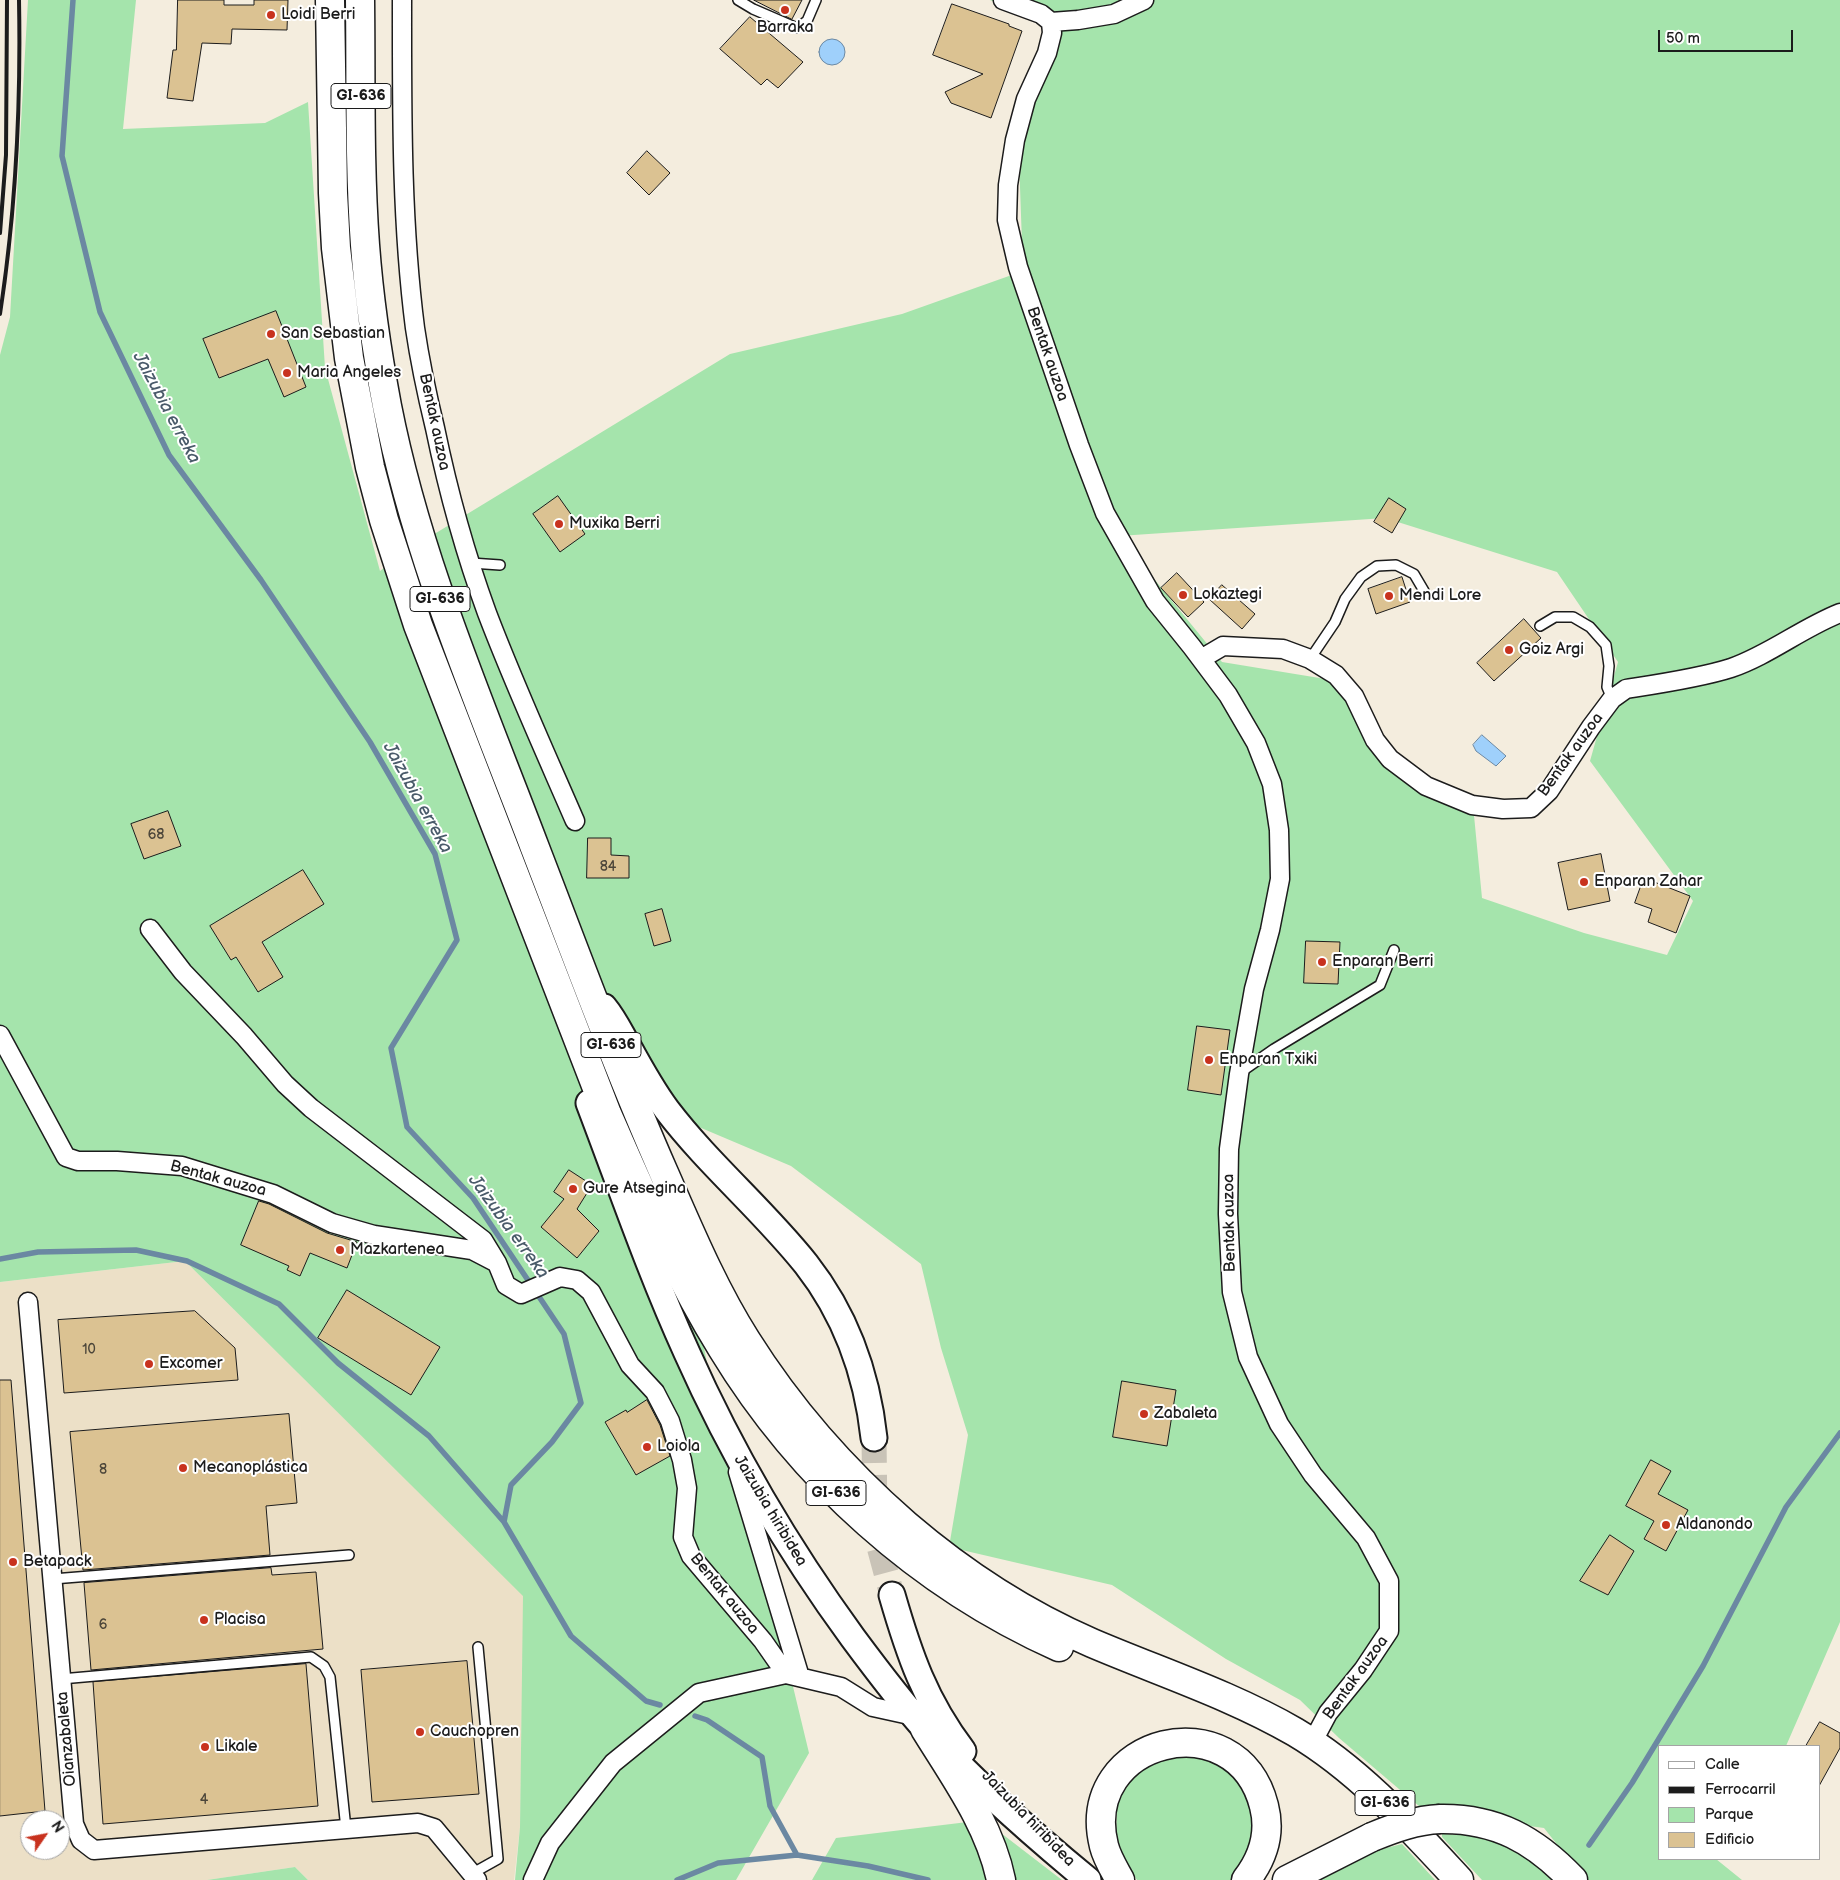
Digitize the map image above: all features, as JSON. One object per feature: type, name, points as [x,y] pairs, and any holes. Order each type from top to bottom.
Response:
[{"type":"main road","name":"GI-636","points":[[330,0],[333,193],[336,248],[349,358],[370,467],[387,529],[418,625],[585,1060],[663,1237],[700,1310],[722,1348],[772,1421],[800,1455],[842,1499],[895,1546],[930,1572],[966,1597],[1035,1635],[1083,1657],[1231,1705],[1278,1723]]},
{"type":"main road","name":"GI-636","points":[[360,0],[362,192],[365,246],[378,353],[399,459],[412,511],[445,613],[632,1101],[702,1261],[743,1336],[792,1406],[848,1471],[878,1501],[937,1550],[978,1580],[1014,1602],[1090,1642],[1233,1700],[1312,1743],[1366,1784],[1459,1880]]},
{"type":"main road","points":[[589,988],[613,1018],[644,1075],[667,1110],[709,1161],[782,1236],[807,1265],[830,1300],[849,1337],[862,1371],[870,1405],[874,1438]]},
{"type":"main road","name":"Jaizubia hiribidea","points":[[585,1060],[586,1094],[646,1255],[687,1354],[760,1497],[806,1571],[878,1672],[920,1722],[982,1788],[1030,1832],[1088,1880],[970,1760],[954,1738],[939,1716],[915,1668],[892,1595]]},
{"type":"main road","points":[[920,1722],[984,1830],[997,1860],[1001,1880]]},
{"type":"main road","points":[[1120,1880],[1109,1861],[1101,1833],[1104,1803],[1109,1789],[1127,1765],[1138,1755],[1166,1744],[1181,1742],[1203,1745],[1224,1752],[1248,1772],[1256,1784],[1266,1812],[1267,1828],[1261,1857],[1246,1880]]},
{"type":"main road","points":[[1287,1880],[1391,1829],[1411,1823],[1440,1819],[1473,1821],[1494,1826],[1513,1834],[1532,1843],[1573,1880]]},
{"type":"street","name":"Bentak auzoa","points":[[402,0],[403,167],[406,225],[415,329],[429,402],[446,480],[487,611],[520,697],[575,821]]},
{"type":"street","points":[[1003,0],[1041,14],[1051,22],[1114,14],[1144,0]]},
{"type":"street","name":"Bentak auzoa","points":[[1051,22],[1052,33],[1046,53],[1024,107],[1015,140],[1008,185],[1008,220],[1018,267],[1079,445],[1105,513],[1155,601],[1228,695],[1256,744],[1272,784],[1279,830],[1280,879],[1270,930],[1254,989],[1239,1074],[1229,1148],[1228,1214],[1232,1292],[1248,1356],[1279,1424],[1314,1475],[1366,1538],[1389,1581],[1390,1631],[1363,1670],[1328,1713],[1312,1743]]},
{"type":"street","name":"Bentak auzoa","points":[[1201,659],[1223,646],[1283,649],[1310,659],[1336,675],[1354,696],[1375,740],[1390,759],[1426,786],[1472,805],[1531,808],[1549,791],[1591,727],[1612,699],[1626,689],[1731,668],[1840,613]]},
{"type":"street","name":"Bentak auzoa","points":[[150,929],[183,972],[244,1036],[285,1084],[311,1108],[483,1240],[497,1263],[506,1285],[521,1294],[560,1276],[577,1280],[591,1292],[630,1365],[656,1392],[670,1422],[682,1460],[687,1488],[683,1537],[691,1556],[793,1675]]},
{"type":"street","name":"Bentak auzoa","points":[[0,1035],[66,1157],[78,1161],[117,1161],[182,1166],[273,1194],[332,1223],[374,1235],[472,1250],[497,1263]]},
{"type":"street","name":"Oianzabaleta","points":[[28,1302],[74,1824],[81,1840],[94,1850],[418,1823],[434,1828],[475,1876]]},
{"type":"street","points":[[729,1439],[793,1675]]},
{"type":"street","points":[[533,1880],[550,1842],[612,1763],[699,1694],[793,1675],[840,1687],[873,1707],[920,1722]]},
{"type":"lane","points":[[738,0],[753,10],[797,28],[807,21],[816,0]]},
{"type":"lane","points":[[471,563],[500,565]]},
{"type":"lane","points":[[1310,659],[1334,622],[1345,599],[1361,577],[1377,566],[1396,565],[1414,574],[1424,590]]},
{"type":"lane","points":[[1540,626],[1556,617],[1573,617],[1590,628],[1606,645],[1609,666],[1607,687],[1612,699]]},
{"type":"lane","points":[[1239,1074],[1274,1049],[1380,985],[1394,950]]},
{"type":"lane","points":[[53,1579],[349,1554]]},
{"type":"lane","points":[[475,1876],[498,1859],[478,1647]]},
{"type":"lane","points":[[61,1679],[311,1656],[324,1666],[330,1677],[346,1829]]},
{"type":"shaded area","points":[[185,1261],[524,1596],[520,1827],[514,1880],[308,1880],[295,1867],[207,1880],[0,1880],[0,1282]]},
{"type":"green space","points":[[28,0],[136,0],[123,129],[265,123],[308,102],[325,368],[380,571],[413,547],[730,354],[902,314],[1023,271],[1018,131],[1051,25],[990,0],[1840,0],[1840,1622],[1786,1745],[1658,1745],[1658,1860],[1717,1860],[1742,1880],[1585,1880],[1544,1828],[1426,1812],[1339,1738],[1300,1700],[1226,1659],[1112,1585],[949,1547],[968,1435],[941,1348],[921,1264],[791,1166],[654,1108],[725,1449],[776,1616],[809,1753],[736,1880],[515,1880],[520,1827],[523,1596],[185,1261],[0,1282],[0,355],[10,317]],"holes":[[[1385,518],[1557,572],[1618,662],[1590,761],[1693,901],[1667,955],[1584,933],[1482,898],[1473,805],[1387,749],[1356,684],[1222,662],[1119,536]]]},
{"type":"green space","points":[[1190,1755],[1217,1763],[1241,1780],[1254,1804],[1254,1837],[1248,1862],[1231,1880],[1137,1880],[1128,1868],[1116,1840],[1117,1807],[1123,1785],[1139,1768],[1165,1756]]},
{"type":"green space","points":[[984,1820],[1062,1880],[812,1880],[836,1838]]},
{"type":"green space","points":[[1442,1834],[1484,1836],[1530,1857],[1556,1880],[1482,1880],[1442,1837]]},
{"type":"green space","points":[[1402,1844],[1435,1880],[1311,1880],[1381,1846],[1382,1849]]},
{"type":"green space","points":[[295,1867],[308,1880],[207,1880]]},
{"type":"water","points":[[832,39],[841,43],[845,52],[841,61],[832,65],[823,61],[819,52],[823,43]]},
{"type":"water","points":[[1482,735],[1506,756],[1496,766],[1476,751],[1473,745]]},
{"type":"building","points":[[178,0],[224,0],[224,5],[254,5],[254,0],[288,0],[287,30],[232,29],[231,44],[202,43],[193,101],[167,98],[173,50],[176,50]]},
{"type":"building","name":"Barraka","points":[[754,0],[802,0],[792,19]]},
{"type":"building","points":[[952,4],[1009,24],[1009,26],[1022,31],[991,118],[951,103],[945,92],[983,74],[933,55]]},
{"type":"building","points":[[750,17],[803,62],[778,88],[767,79],[761,85],[720,49]]},
{"type":"building","points":[[647,151],[670,173],[649,195],[627,173]]},
{"type":"building","points":[[276,311],[306,387],[284,397],[268,359],[219,378],[203,339]]},
{"type":"building","name":"Muxika Berri","points":[[558,496],[585,534],[560,552],[533,514]]},
{"type":"building","points":[[1389,498],[1406,509],[1392,533],[1374,522]]},
{"type":"building","name":"Lokaztegi","points":[[1177,573],[1204,602],[1188,617],[1161,588]]},
{"type":"building","name":"Mendi Lore","points":[[1402,577],[1410,602],[1376,614],[1368,589]]},
{"type":"building","points":[[1222,585],[1255,614],[1242,629],[1209,599]]},
{"type":"building","name":"Goiz Argi","points":[[1524,619],[1541,638],[1494,681],[1477,663]]},
{"type":"building","points":[[168,811],[181,846],[144,859],[131,824]]},
{"type":"building","points":[[588,838],[611,838],[611,855],[629,856],[629,878],[587,878]]},
{"type":"building","name":"Enparan Zahar","points":[[1601,854],[1610,901],[1568,910],[1558,863]]},
{"type":"building","points":[[303,870],[324,904],[262,942],[283,977],[258,992],[236,957],[231,960],[210,926]]},
{"type":"building","points":[[1644,878],[1690,896],[1676,933],[1648,922],[1652,909],[1635,903]]},
{"type":"building","points":[[662,909],[671,941],[654,946],[645,914]]},
{"type":"building","name":"Enparan Berri","points":[[1306,941],[1340,942],[1338,984],[1304,983]]},
{"type":"building","name":"Enparan Txiki","points":[[1197,1026],[1230,1030],[1221,1095],[1188,1090]]},
{"type":"building","points":[[569,1170],[592,1185],[577,1209],[599,1231],[577,1258],[541,1227],[564,1199],[554,1192]]},
{"type":"building","points":[[259,1201],[269,1204],[327,1233],[357,1242],[347,1268],[310,1253],[300,1276],[287,1270],[289,1266],[241,1245]]},
{"type":"building","points":[[347,1290],[440,1347],[411,1395],[318,1338]]},
{"type":"building","name":"Excomer","points":[[195,1311],[235,1348],[238,1380],[64,1393],[58,1320]]},
{"type":"building","name":"Betapack","points":[[0,1380],[11,1380],[45,1810],[20,1810],[20,1814],[0,1816]]},
{"type":"building","name":"Zabaleta","points":[[1122,1381],[1176,1390],[1167,1446],[1113,1437]]},
{"type":"building","name":"Loiola","points":[[647,1400],[660,1425],[670,1456],[636,1475],[605,1422]]},
{"type":"building","name":"Mecanoplástica","points":[[289,1414],[297,1503],[266,1506],[270,1555],[83,1570],[70,1432]]},
{"type":"building","points":[[1651,1460],[1671,1471],[1658,1494],[1688,1510],[1666,1551],[1644,1539],[1654,1521],[1626,1506]]},
{"type":"building","points":[[1610,1535],[1634,1551],[1608,1595],[1580,1581]]},
{"type":"building","name":"Placisa","points":[[271,1568],[272,1575],[316,1572],[323,1649],[91,1670],[84,1583]]},
{"type":"building","name":"Cauchopren","points":[[467,1661],[479,1794],[372,1802],[361,1670]]},
{"type":"building","name":"Likale","points":[[306,1664],[318,1806],[103,1824],[93,1682]]},
{"type":"building","points":[[1820,1722],[1840,1733],[1840,1748],[1820,1784],[1820,1745],[1807,1745]]},
{"type":"waterway","name":"Jaizubia erreka","points":[[73,0],[62,156],[100,312],[169,455],[261,580],[370,742],[435,854],[457,940],[391,1048],[407,1127],[473,1198],[564,1334],[581,1403],[552,1442],[511,1485],[504,1522],[571,1636],[646,1701],[660,1705]]},
{"type":"waterway","points":[[0,1259],[38,1252],[136,1250],[187,1261],[279,1304],[338,1363],[429,1436],[504,1522]]},
{"type":"waterway","points":[[1589,1845],[1632,1783],[1703,1666],[1786,1507],[1840,1433]]},
{"type":"waterway","name":"Jaizubia erreka","points":[[695,1716],[707,1720],[762,1757],[770,1806],[797,1855],[868,1866],[928,1880]]},
{"type":"waterway","points":[[677,1880],[718,1863],[797,1855]]},
{"type":"tunnel","points":[[874,1438],[875,1517],[878,1543],[892,1595]]},
{"type":"railway","points":[[0,233],[6,155],[7,0]]},
{"type":"railway","points":[[0,314],[14,197],[19,79],[19,0]]},
{"type":"place","name":"Barraka","points":[[785,10]]},
{"type":"place","name":"Loidi Berri","points":[[271,15]]},
{"type":"place","name":"San Sebastian","points":[[271,334]]},
{"type":"place","name":"Maria Angeles","points":[[287,373]]},
{"type":"place","name":"Muxika Berri","points":[[559,524]]},
{"type":"place","name":"Lokaztegi","points":[[1183,595]]},
{"type":"place","name":"Mendi Lore","points":[[1389,596]]},
{"type":"place","name":"Goiz Argi","points":[[1509,650]]},
{"type":"place","name":"Enparan Zahar","points":[[1584,882]]},
{"type":"place","name":"Enparan Berri","points":[[1322,962]]},
{"type":"place","name":"Enparan Txiki","points":[[1209,1060]]},
{"type":"place","name":"Gure Atsegina","points":[[573,1189]]},
{"type":"place","name":"Mazkartenea","points":[[340,1250]]},
{"type":"place","name":"Excomer","points":[[149,1364]]},
{"type":"place","name":"Zabaleta","points":[[1144,1414]]},
{"type":"place","name":"Loiola","points":[[647,1447]]},
{"type":"place","name":"Mecanoplástica","points":[[183,1468]]},
{"type":"place","name":"Aldanondo","points":[[1666,1525]]},
{"type":"place","name":"Betapack","points":[[13,1562]]},
{"type":"place","name":"Placisa","points":[[204,1620]]},
{"type":"place","name":"Cauchopren","points":[[420,1732]]},
{"type":"place","name":"Likale","points":[[205,1747]]}]
